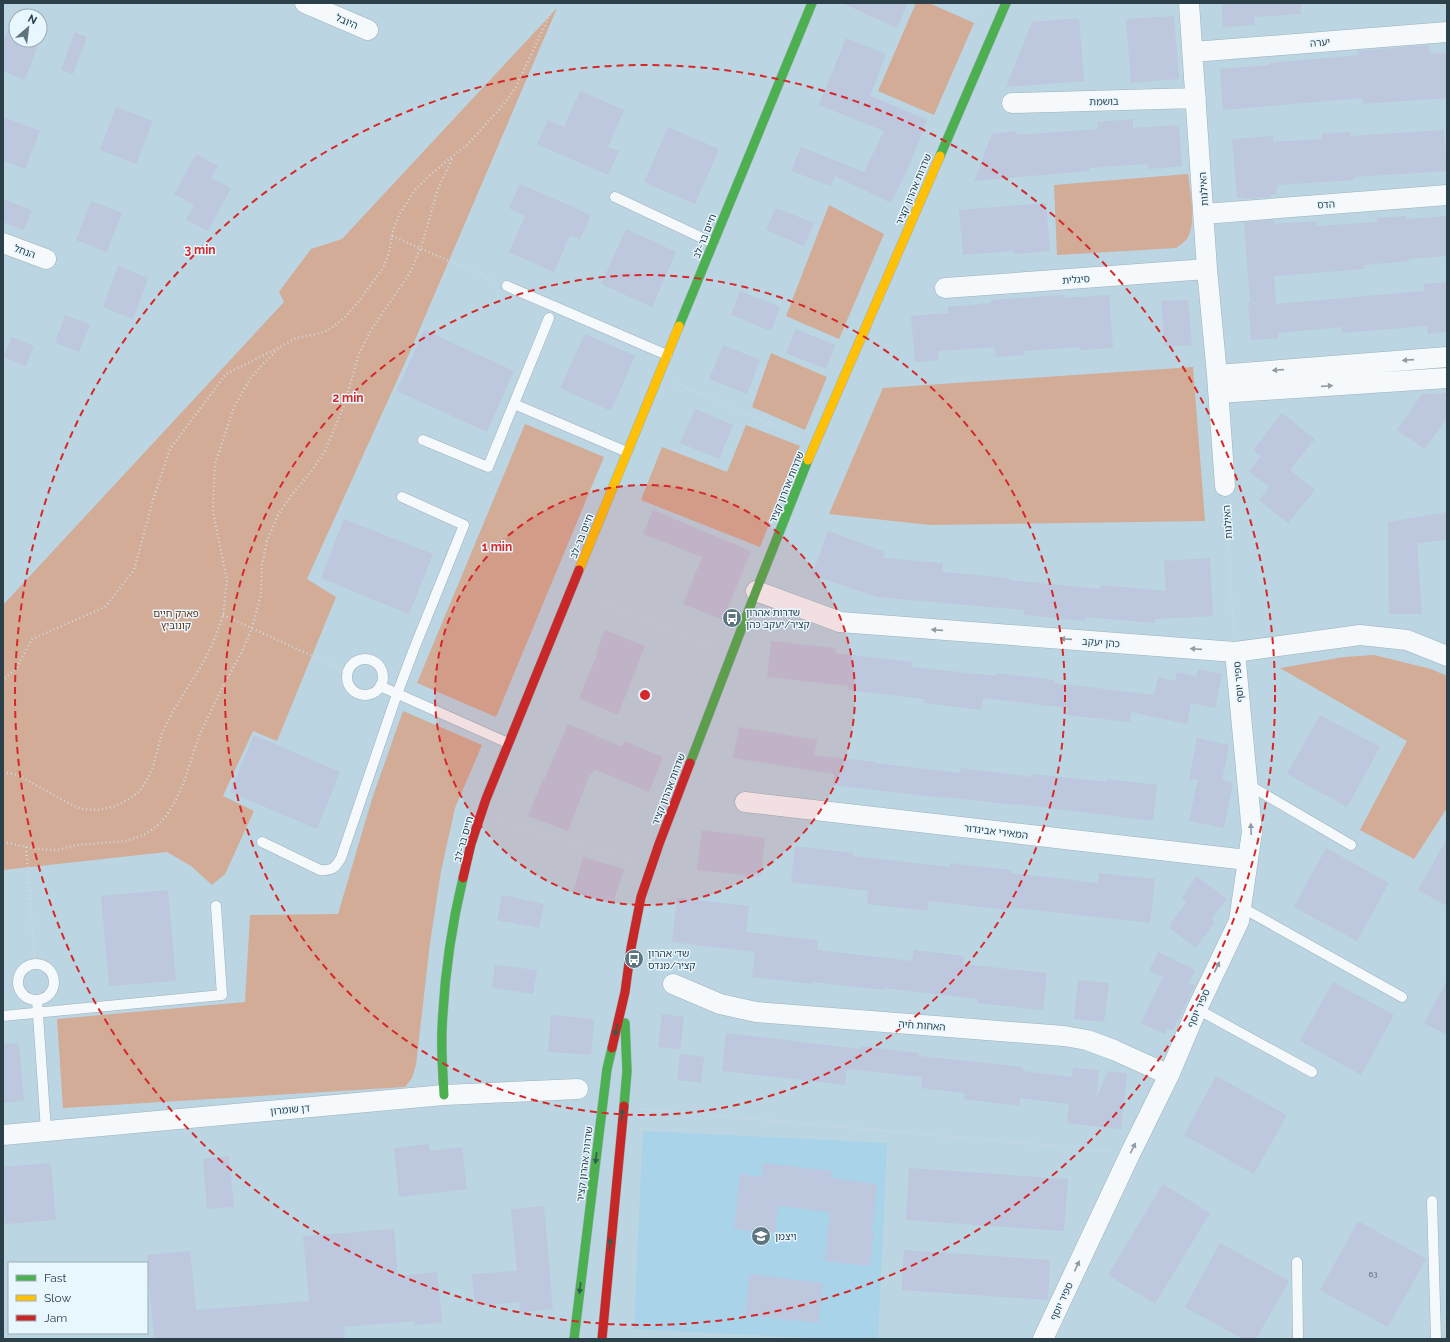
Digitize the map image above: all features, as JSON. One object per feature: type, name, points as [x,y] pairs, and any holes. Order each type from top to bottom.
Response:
[{"type":"street","name":"היובל","points":[[306,3],[368,30]]},
{"type":"street","name":"חיים בר-לב","points":[[444,1095],[442,1032],[445,982],[462,882],[471,844],[508,743],[812,3]]},
{"type":"street","name":"שדרות אהרון קציר","points":[[574,1339],[607,1068],[625,992],[631,948],[641,897],[651,866],[661,836],[731,655],[815,444],[996,23],[1006,3]]},
{"type":"street","name":"האילנות","points":[[1189,3],[1207,269],[1218,384],[1225,486]]},
{"type":"street","name":"יערה","points":[[1193,52],[1447,32]]},
{"type":"street","name":"בושמת","points":[[1012,103],[1196,98]]},
{"type":"street","name":"הדס","points":[[1204,214],[1447,195]]},
{"type":"street","name":"הנחל","points":[[3,243],[46,259]]},
{"type":"street","name":"סיגלית","points":[[945,288],[1207,269]]},
{"type":"street","points":[[1218,384],[1447,357]]},
{"type":"street","points":[[1218,384],[1447,378]]},
{"type":"street","name":"כהן יעקב","points":[[756,591],[840,622],[1235,652],[1360,635],[1407,640],[1447,656]]},
{"type":"street","name":"ספיר יוסף","points":[[1043,1339],[1169,1075],[1197,1009],[1239,920],[1252,832],[1235,652]]},
{"type":"street","name":"המאירי אביגדור","points":[[745,802],[1247,860]]},
{"type":"street","name":"האחות חיה","points":[[673,984],[720,1004],[756,1012],[1064,1036],[1087,1040],[1114,1050],[1169,1075]]},
{"type":"street","name":"שדרות אהרון קציר","points":[[602,1339],[626,1071],[625,992]]},
{"type":"street","name":"דן שומרון","points":[[3,1135],[444,1095],[578,1090]]},
{"type":"lane","points":[[615,197],[713,243]]},
{"type":"lane","points":[[507,286],[667,355]]},
{"type":"lane","points":[[423,440],[488,467],[549,318]]},
{"type":"lane","points":[[514,404],[628,452]]},
{"type":"lane","points":[[262,842],[320,870],[328,871],[336,867],[341,858],[397,694],[464,525],[402,497]]},
{"type":"lane","points":[[364,659],[375,662],[382,670],[383,676],[380,686],[371,693],[366,694],[355,692],[348,683],[348,672],[350,667],[358,660],[364,659]]},
{"type":"lane","points":[[380,686],[508,743]]},
{"type":"lane","points":[[1247,784],[1351,845]]},
{"type":"lane","points":[[3,1016],[222,996],[216,906]]},
{"type":"lane","points":[[1241,906],[1402,997]]},
{"type":"lane","points":[[35,964],[41,965],[50,971],[54,981],[51,992],[47,996],[37,1000],[32,1000],[22,994],[18,983],[21,972],[25,968],[35,964]]},
{"type":"lane","points":[[37,1000],[46,1132]]},
{"type":"lane","points":[[1197,1009],[1312,1072]]},
{"type":"lane","points":[[1432,1201],[1436,1339]]},
{"type":"lane","points":[[1297,1262],[1298,1339]]},
{"type":"path","points":[[3,682],[17,667],[32,639],[104,607],[134,570],[170,448],[226,374],[296,338],[329,330],[345,317],[359,301],[383,268],[389,253],[392,236],[399,215],[415,190],[431,174],[468,144],[504,104],[516,87],[556,3]]},
{"type":"path","points":[[953,3],[996,23]]},
{"type":"path","points":[[3,842],[26,847],[57,850],[77,845],[126,841],[146,834],[158,825],[166,816],[176,800],[185,779],[199,736],[223,686],[242,652],[252,628],[261,595],[262,565],[267,541],[278,515],[325,451],[343,408],[359,354],[371,330],[410,273],[420,248],[438,188],[454,155]]},
{"type":"path","points":[[392,236],[488,278]]},
{"type":"path","points":[[3,772],[18,775],[70,804],[82,809],[98,810],[116,806],[140,791],[153,767],[162,733],[173,711],[203,663],[216,638],[223,615],[227,580],[213,512],[216,464],[234,407],[241,394],[250,379],[280,347]]},
{"type":"path","points":[[658,376],[815,444]]},
{"type":"path","name":"האילנות","points":[[1225,486],[1235,652]]},
{"type":"path","points":[[571,590],[731,655]]},
{"type":"path","points":[[223,615],[348,672]]},
{"type":"path","points":[[481,815],[651,866]]},
{"type":"path","points":[[26,847],[35,964]]},
{"type":"path","points":[[623,1107],[1131,1152]]},
{"type":"shaded area","name":"ויצמן","points":[[643,1131],[887,1143],[878,1339],[832,1339],[634,1329]]},
{"type":"green space","points":[[916,3],[929,3],[974,23],[934,115],[878,91]]},
{"type":"green space","name":"פארק חיים קונוביץ","points":[[557,8],[409,354],[307,579],[336,597],[277,741],[253,731],[223,796],[254,811],[225,874],[212,885],[191,866],[167,852],[3,870],[3,605],[284,302],[279,292],[311,249],[342,239]]},
{"type":"green space","points":[[1188,174],[1192,205],[1191,228],[1187,239],[1176,248],[1057,255],[1054,185]]},
{"type":"green space","points":[[829,205],[884,234],[839,339],[786,316]]},
{"type":"green space","points":[[771,353],[827,377],[805,430],[752,407]]},
{"type":"green space","points":[[1193,367],[1205,521],[930,525],[829,514],[883,388]]},
{"type":"green space","points":[[525,424],[604,457],[496,717],[417,683]]},
{"type":"green space","points":[[746,425],[800,446],[760,547],[641,500],[662,447],[727,472]]},
{"type":"green space","points":[[1374,655],[1431,669],[1447,676],[1447,808],[1414,859],[1360,830],[1407,741],[1280,668],[1344,657]]},
{"type":"green space","points":[[403,711],[482,745],[455,808],[441,871],[430,943],[416,1065],[412,1078],[405,1087],[63,1108],[57,1019],[245,1002],[250,915],[338,914],[372,799]]},
{"type":"building","points":[[842,3],[908,3],[897,28]]},
{"type":"building","points":[[1222,3],[1301,3],[1301,14],[1254,17],[1255,25],[1223,27]]},
{"type":"building","points":[[1174,16],[1179,79],[1131,83],[1126,19]]},
{"type":"building","points":[[1079,18],[1084,81],[1006,87],[1032,22]]},
{"type":"building","points":[[8,30],[8,48],[37,48],[25,80],[3,71],[3,42]]},
{"type":"building","points":[[75,32],[87,37],[73,74],[61,70]]},
{"type":"building","points":[[846,38],[886,54],[870,96],[927,120],[909,166],[891,203],[835,176],[831,186],[791,171],[801,147],[864,172],[884,131],[819,105]]},
{"type":"building","points":[[1429,45],[1430,54],[1447,53],[1447,98],[1363,104],[1362,98],[1223,110],[1220,69],[1359,55],[1358,51]]},
{"type":"building","points":[[580,91],[624,110],[608,147],[619,151],[608,175],[537,144],[548,120],[564,127]]},
{"type":"building","points":[[116,107],[153,121],[136,164],[100,150]]},
{"type":"building","points":[[3,117],[40,131],[25,169],[3,160]]},
{"type":"building","points":[[1133,119],[1133,128],[1179,125],[1182,166],[1148,169],[1147,164],[1089,168],[1089,171],[974,181],[992,134],[1016,131],[1016,135],[1098,129],[1097,122]]},
{"type":"building","points":[[668,127],[719,149],[695,204],[644,182]]},
{"type":"building","points":[[1444,130],[1447,171],[1354,177],[1354,180],[1277,185],[1277,194],[1271,195],[1271,197],[1237,198],[1232,139],[1273,136],[1273,142],[1322,139],[1322,134],[1351,132],[1351,136]]},
{"type":"building","points":[[196,154],[218,166],[211,178],[231,188],[208,231],[186,220],[194,205],[174,194]]},
{"type":"building","points":[[520,184],[591,215],[580,240],[570,235],[554,272],[509,252],[525,216],[509,208]]},
{"type":"building","points":[[3,199],[32,210],[24,230],[3,222]]},
{"type":"building","points":[[91,201],[122,213],[107,252],[76,240]]},
{"type":"building","points":[[1046,203],[1050,251],[1015,254],[1014,251],[963,255],[959,210]]},
{"type":"building","points":[[776,208],[814,223],[804,246],[766,230]]},
{"type":"building","points":[[1406,216],[1406,219],[1447,216],[1447,256],[1364,265],[1365,269],[1274,276],[1276,304],[1424,291],[1424,284],[1447,282],[1447,332],[1428,334],[1427,326],[1341,333],[1341,327],[1278,333],[1278,338],[1251,340],[1248,302],[1250,302],[1244,222],[1273,220],[1274,224],[1316,221],[1316,226],[1377,222],[1377,218]]},
{"type":"building","points":[[626,229],[676,252],[652,307],[601,284]]},
{"type":"building","points":[[118,266],[148,278],[133,319],[103,307]]},
{"type":"building","points":[[740,291],[780,307],[771,331],[731,315]]},
{"type":"building","points":[[1063,295],[1063,298],[1109,295],[1113,348],[1080,350],[1080,347],[1024,351],[1024,355],[996,357],[995,347],[938,351],[939,360],[915,362],[911,316],[948,313],[948,307],[991,303],[991,300]]},
{"type":"building","points":[[1188,300],[1192,345],[1165,347],[1161,301]]},
{"type":"building","points":[[65,315],[90,324],[79,352],[55,343]]},
{"type":"building","points":[[796,329],[835,345],[826,369],[786,353]]},
{"type":"building","points":[[424,330],[514,371],[487,432],[397,391]]},
{"type":"building","points":[[585,334],[635,356],[611,411],[560,388]]},
{"type":"building","points":[[12,337],[34,346],[26,366],[4,357]]},
{"type":"building","points":[[723,345],[760,360],[747,394],[709,379]]},
{"type":"building","points":[[1447,393],[1447,418],[1425,449],[1397,430],[1422,394]]},
{"type":"building","points":[[695,409],[733,425],[719,459],[680,443]]},
{"type":"building","points":[[1282,413],[1315,439],[1290,470],[1315,490],[1288,523],[1259,500],[1269,487],[1249,472],[1261,456],[1253,450]]},
{"type":"building","points":[[653,510],[751,551],[723,620],[683,604],[702,557],[643,534]]},
{"type":"building","points":[[1447,512],[1447,540],[1417,543],[1422,614],[1389,614],[1388,522]]},
{"type":"building","points":[[344,519],[433,554],[409,614],[321,578]]},
{"type":"building","points":[[828,531],[885,552],[883,558],[943,563],[942,572],[1009,578],[1009,580],[1100,589],[1101,585],[1166,591],[1164,561],[1210,558],[1213,616],[1155,619],[1155,623],[1086,617],[1085,621],[1024,615],[1024,610],[877,597],[812,575]]},
{"type":"building","points":[[605,630],[645,646],[618,715],[579,698],[597,655],[596,654]]},
{"type":"building","points":[[771,641],[836,648],[835,653],[913,662],[912,667],[996,676],[997,673],[1054,680],[1054,683],[1154,695],[1158,677],[1175,681],[1177,672],[1196,676],[1198,669],[1222,674],[1215,708],[1191,703],[1187,724],[1131,712],[1130,722],[1067,715],[1068,708],[983,698],[981,710],[924,703],[924,699],[847,690],[848,686],[767,677]]},
{"type":"building","points":[[1320,715],[1380,747],[1347,807],[1287,774]]},
{"type":"building","points":[[568,724],[622,747],[624,741],[663,757],[649,792],[594,769],[592,775],[590,774],[568,831],[528,816]]},
{"type":"building","points":[[739,727],[817,740],[814,755],[960,773],[961,768],[1032,777],[1033,774],[1107,782],[1107,779],[1157,785],[1153,821],[1017,804],[944,798],[833,785],[834,774],[733,758]]},
{"type":"building","points":[[254,735],[340,772],[317,829],[230,792]]},
{"type":"building","points":[[1197,738],[1229,745],[1222,780],[1233,783],[1224,828],[1189,821],[1198,779],[1189,780]]},
{"type":"building","points":[[702,830],[765,838],[761,877],[697,870]]},
{"type":"building","points":[[1447,838],[1447,906],[1418,890]]},
{"type":"building","points":[[795,846],[853,853],[853,856],[950,867],[950,863],[1011,870],[1011,873],[1098,883],[1099,873],[1155,879],[1150,923],[1007,907],[1007,910],[929,901],[927,911],[867,904],[868,891],[791,882]]},
{"type":"building","points":[[1326,848],[1389,883],[1357,941],[1294,907]]},
{"type":"building","points":[[583,857],[624,869],[613,904],[573,892]]},
{"type":"building","points":[[1197,876],[1227,899],[1211,919],[1215,922],[1195,948],[1170,928],[1171,925],[1169,925],[1187,902],[1181,898]]},
{"type":"building","points":[[168,890],[176,981],[109,986],[101,896]]},
{"type":"building","points":[[502,895],[544,904],[539,928],[497,920]]},
{"type":"building","points":[[677,898],[749,906],[746,932],[818,940],[817,950],[912,961],[914,950],[964,956],[963,964],[1047,973],[1043,1010],[977,1003],[978,999],[885,988],[885,990],[752,977],[755,952],[672,942]]},
{"type":"building","points":[[1158,952],[1195,970],[1189,983],[1195,985],[1173,1030],[1168,1028],[1164,1034],[1141,1023],[1163,977],[1149,971]]},
{"type":"building","points":[[495,965],[537,970],[533,994],[492,988]]},
{"type":"building","points":[[1078,980],[1109,983],[1104,1022],[1074,1019]]},
{"type":"building","points":[[1447,981],[1447,1035],[1424,1023]]},
{"type":"building","points":[[1333,982],[1394,1015],[1361,1075],[1300,1041]]},
{"type":"building","points":[[662,1014],[684,1017],[680,1049],[658,1047]]},
{"type":"building","points":[[551,1015],[594,1019],[591,1055],[548,1052]]},
{"type":"building","points":[[726,1033],[860,1049],[861,1046],[919,1053],[919,1056],[1023,1067],[1023,1071],[1072,1077],[1073,1068],[1099,1070],[1096,1098],[1108,1071],[1127,1074],[1121,1129],[1067,1123],[1069,1104],[1020,1098],[1019,1106],[964,1099],[965,1093],[921,1088],[922,1077],[847,1069],[845,1085],[722,1071]]},
{"type":"building","points":[[19,1043],[24,1101],[3,1103],[3,1044]]},
{"type":"building","points":[[680,1054],[704,1057],[701,1083],[677,1080]]},
{"type":"building","points":[[1216,1076],[1287,1115],[1254,1174],[1184,1135]]},
{"type":"building","points":[[429,1144],[430,1151],[462,1147],[467,1189],[399,1197],[394,1148]]},
{"type":"building","points":[[229,1156],[234,1207],[207,1209],[203,1159]]},
{"type":"building","points":[[51,1163],[56,1220],[5,1224],[3,1167]]},
{"type":"building","points":[[763,1163],[832,1171],[831,1178],[877,1184],[870,1266],[825,1261],[830,1212],[778,1206],[775,1233],[734,1229],[740,1174],[762,1177]]},
{"type":"building","points":[[909,1168],[1068,1179],[1064,1231],[906,1220]]},
{"type":"building","points":[[1163,1184],[1210,1213],[1155,1304],[1108,1275]]},
{"type":"building","points":[[544,1206],[553,1309],[520,1312],[519,1302],[475,1306],[472,1274],[517,1271],[511,1209]]},
{"type":"building","points":[[1358,1221],[1426,1259],[1388,1327],[1320,1290]]},
{"type":"building","points":[[394,1229],[398,1276],[437,1272],[442,1322],[415,1325],[415,1321],[344,1327],[345,1338],[330,1339],[154,1339],[147,1255],[190,1251],[196,1310],[309,1301],[303,1236]]},
{"type":"building","points":[[1220,1243],[1289,1281],[1256,1339],[1243,1339],[1185,1307]]},
{"type":"building","points":[[904,1250],[1050,1260],[1048,1300],[902,1290]]},
{"type":"building","points":[[750,1274],[823,1283],[818,1323],[745,1315]]},
{"type":"traffic: fast","points":[[679,326],[812,3]]},
{"type":"traffic: fast","points":[[940,156],[1006,3]]},
{"type":"traffic: fast","points":[[690,763],[808,460]]},
{"type":"traffic: fast","points":[[444,1095],[442,1063],[444,992],[452,935],[463,878]]},
{"type":"traffic: fast","points":[[624,1106],[627,1071],[625,1023]]},
{"type":"traffic: fast","points":[[574,1339],[607,1069],[612,1048]]},
{"type":"traffic: slow","points":[[808,460],[940,156]]},
{"type":"traffic: slow","points":[[579,570],[679,326]]},
{"type":"traffic: jam","points":[[463,878],[471,844],[486,799],[579,570]]},
{"type":"traffic: jam","points":[[612,1048],[625,992],[631,948],[641,897],[659,844],[690,763]]},
{"type":"traffic: jam","points":[[602,1339],[624,1106]]},
{"type":"place","name":"שדרות אהרון קציר/יעקב כהן","points":[[732,618]]},
{"type":"place","name":"שד׳ אהרון קציר/מנדס","points":[[634,959]]},
{"type":"place","name":"ויצמן","points":[[761,1236]]}]
